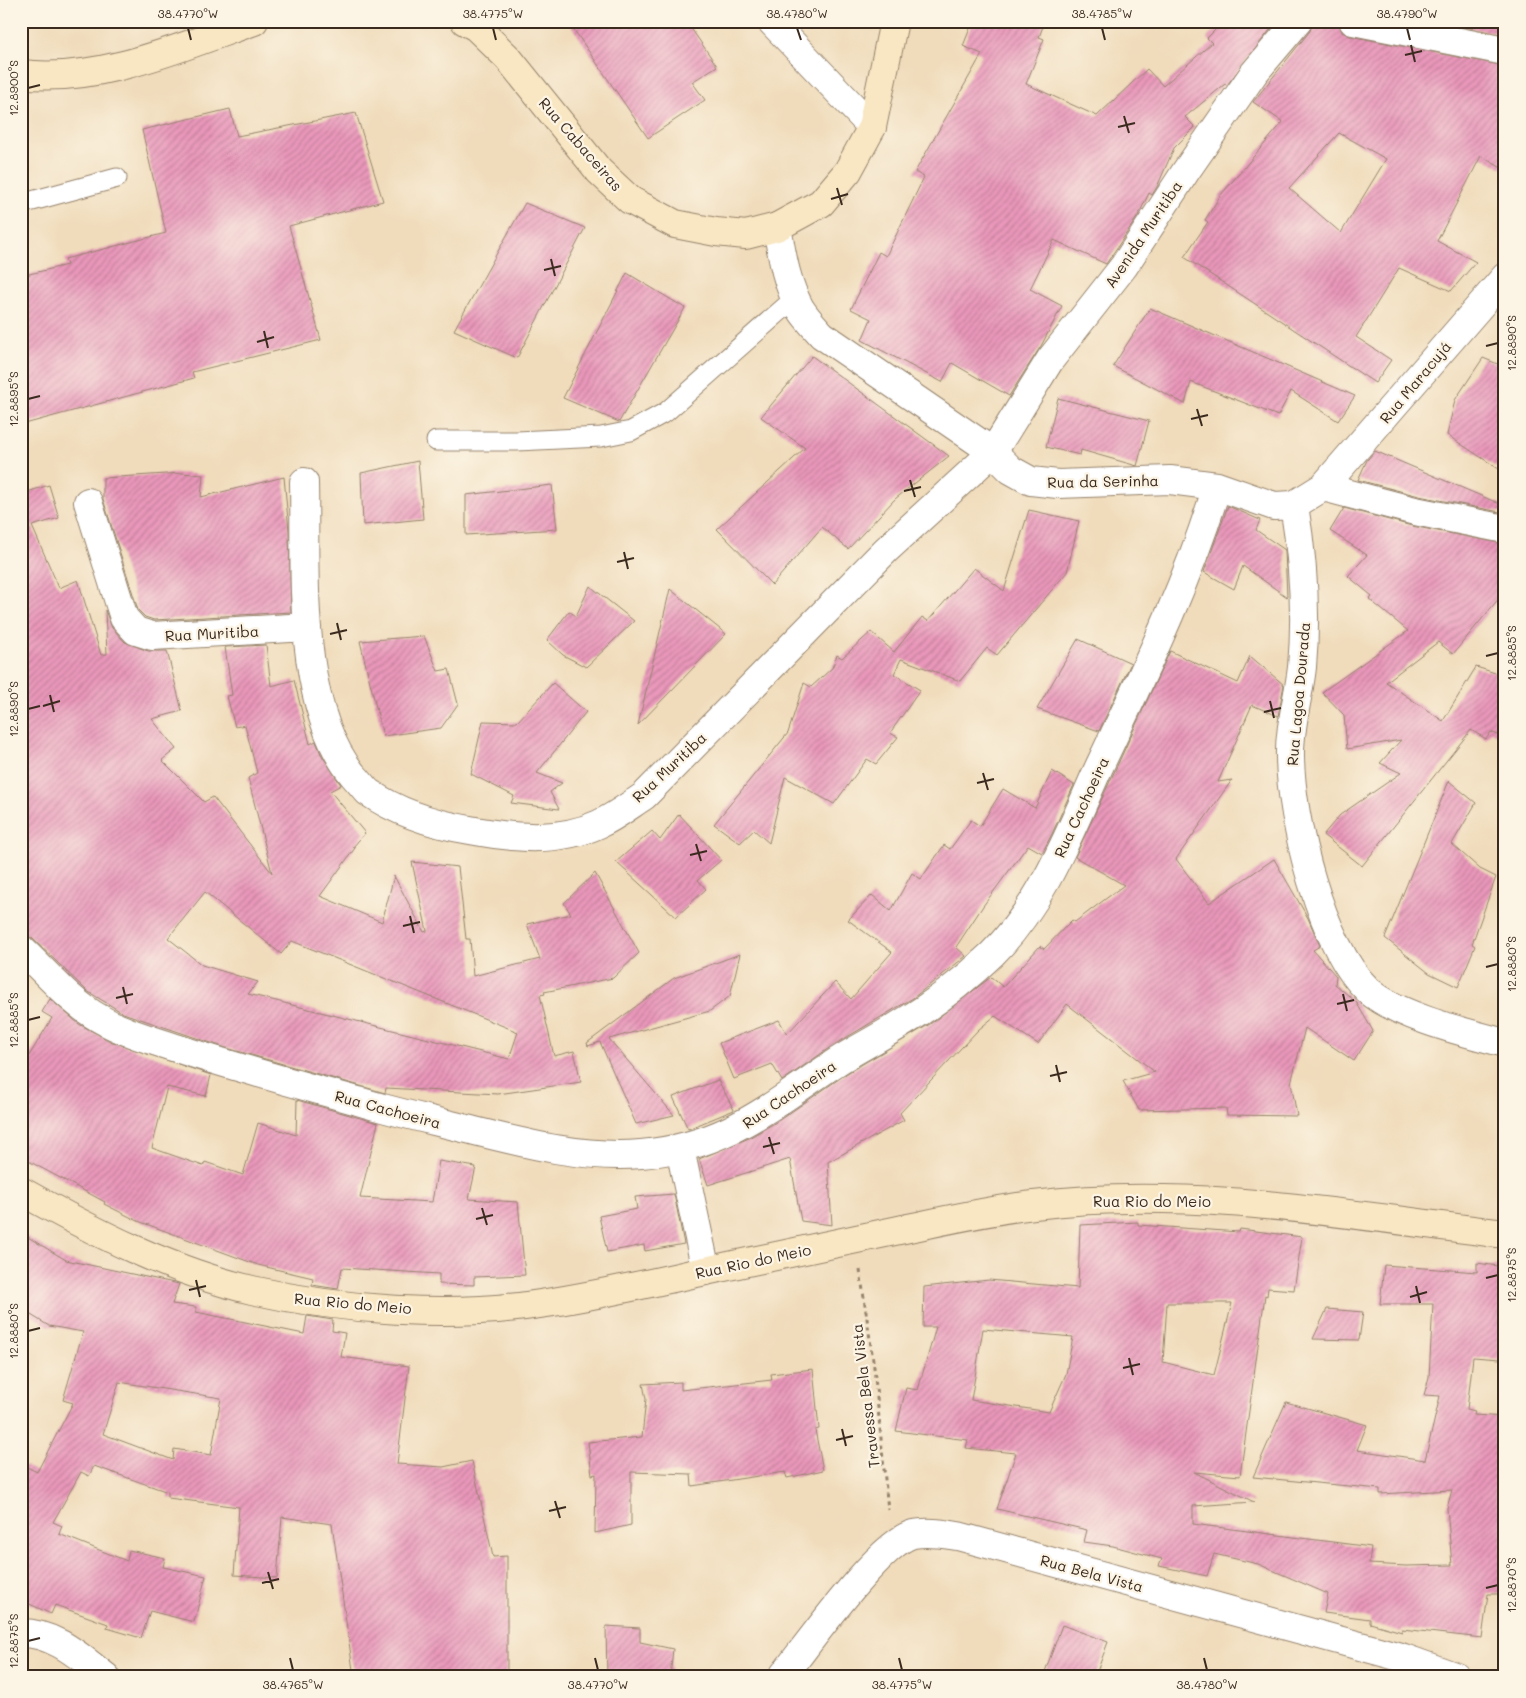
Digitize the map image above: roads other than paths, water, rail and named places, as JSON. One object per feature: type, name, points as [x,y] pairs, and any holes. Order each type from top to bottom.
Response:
[{"type":"main road","points":[[21,74],[38,76],[88,73],[170,51],[254,21]]},
{"type":"main road","name":"Rua Cabaceiras","points":[[465,21],[476,27],[508,58],[599,171],[630,200],[675,224],[716,232],[746,235],[777,228],[821,204],[848,171],[872,127],[894,21]]},
{"type":"main road","name":"Rua Rio do Meio","points":[[21,1191],[83,1226],[162,1262],[249,1290],[320,1303],[397,1309],[481,1310],[538,1305],[855,1239],[1032,1205],[1095,1200],[1157,1199],[1240,1202],[1505,1234]]},
{"type":"street","points":[[771,21],[872,127]]},
{"type":"street","name":"Avenida Muritiba","points":[[993,452],[1050,360],[1124,266],[1186,171],[1254,73],[1298,21]]},
{"type":"street","points":[[1353,21],[1505,51]]},
{"type":"street","name":"Rua da Serinha","points":[[777,228],[786,276],[801,309],[822,336],[993,452],[1011,470],[1030,480],[1058,484],[1170,480],[1217,486],[1274,506],[1294,505]]},
{"type":"street","name":"Rua Maracujá","points":[[1323,487],[1505,277]]},
{"type":"street","name":"Rua Muritiba","points":[[304,482],[307,627],[315,688],[326,725],[342,761],[367,791],[402,812],[454,827],[507,837],[552,837],[599,824],[644,796],[886,550],[993,452]]},
{"type":"street","name":"Rua Cachoeira","points":[[21,949],[68,996],[98,1018],[141,1036],[214,1061],[377,1107],[535,1146],[588,1152],[637,1155],[680,1149],[734,1130],[777,1105],[841,1059],[900,1025],[950,991],[994,952],[1028,909],[1055,862],[1126,711],[1199,544],[1217,486]]},
{"type":"street","points":[[1294,505],[1323,487],[1415,511],[1505,529]]},
{"type":"street","name":"Rua Muritiba","points":[[88,502],[124,618],[136,631],[152,636],[307,627]]},
{"type":"street","name":"Rua Lagoa Dourada","points":[[1294,505],[1303,562],[1305,620],[1302,667],[1290,755],[1292,787],[1313,883],[1327,924],[1345,961],[1368,990],[1400,1010],[1505,1043]]},
{"type":"street","points":[[680,1149],[706,1271]]},
{"type":"street","name":"Rua Bela Vista","points":[[782,1677],[866,1571],[886,1550],[912,1534],[935,1532],[958,1536],[1404,1658],[1457,1677]]},
{"type":"street","points":[[21,1634],[33,1634],[57,1642],[106,1677]]},
{"type":"lane","points":[[21,204],[117,178]]},
{"type":"lane","points":[[436,440],[517,441],[601,437],[631,431],[666,412],[796,298]]}]
